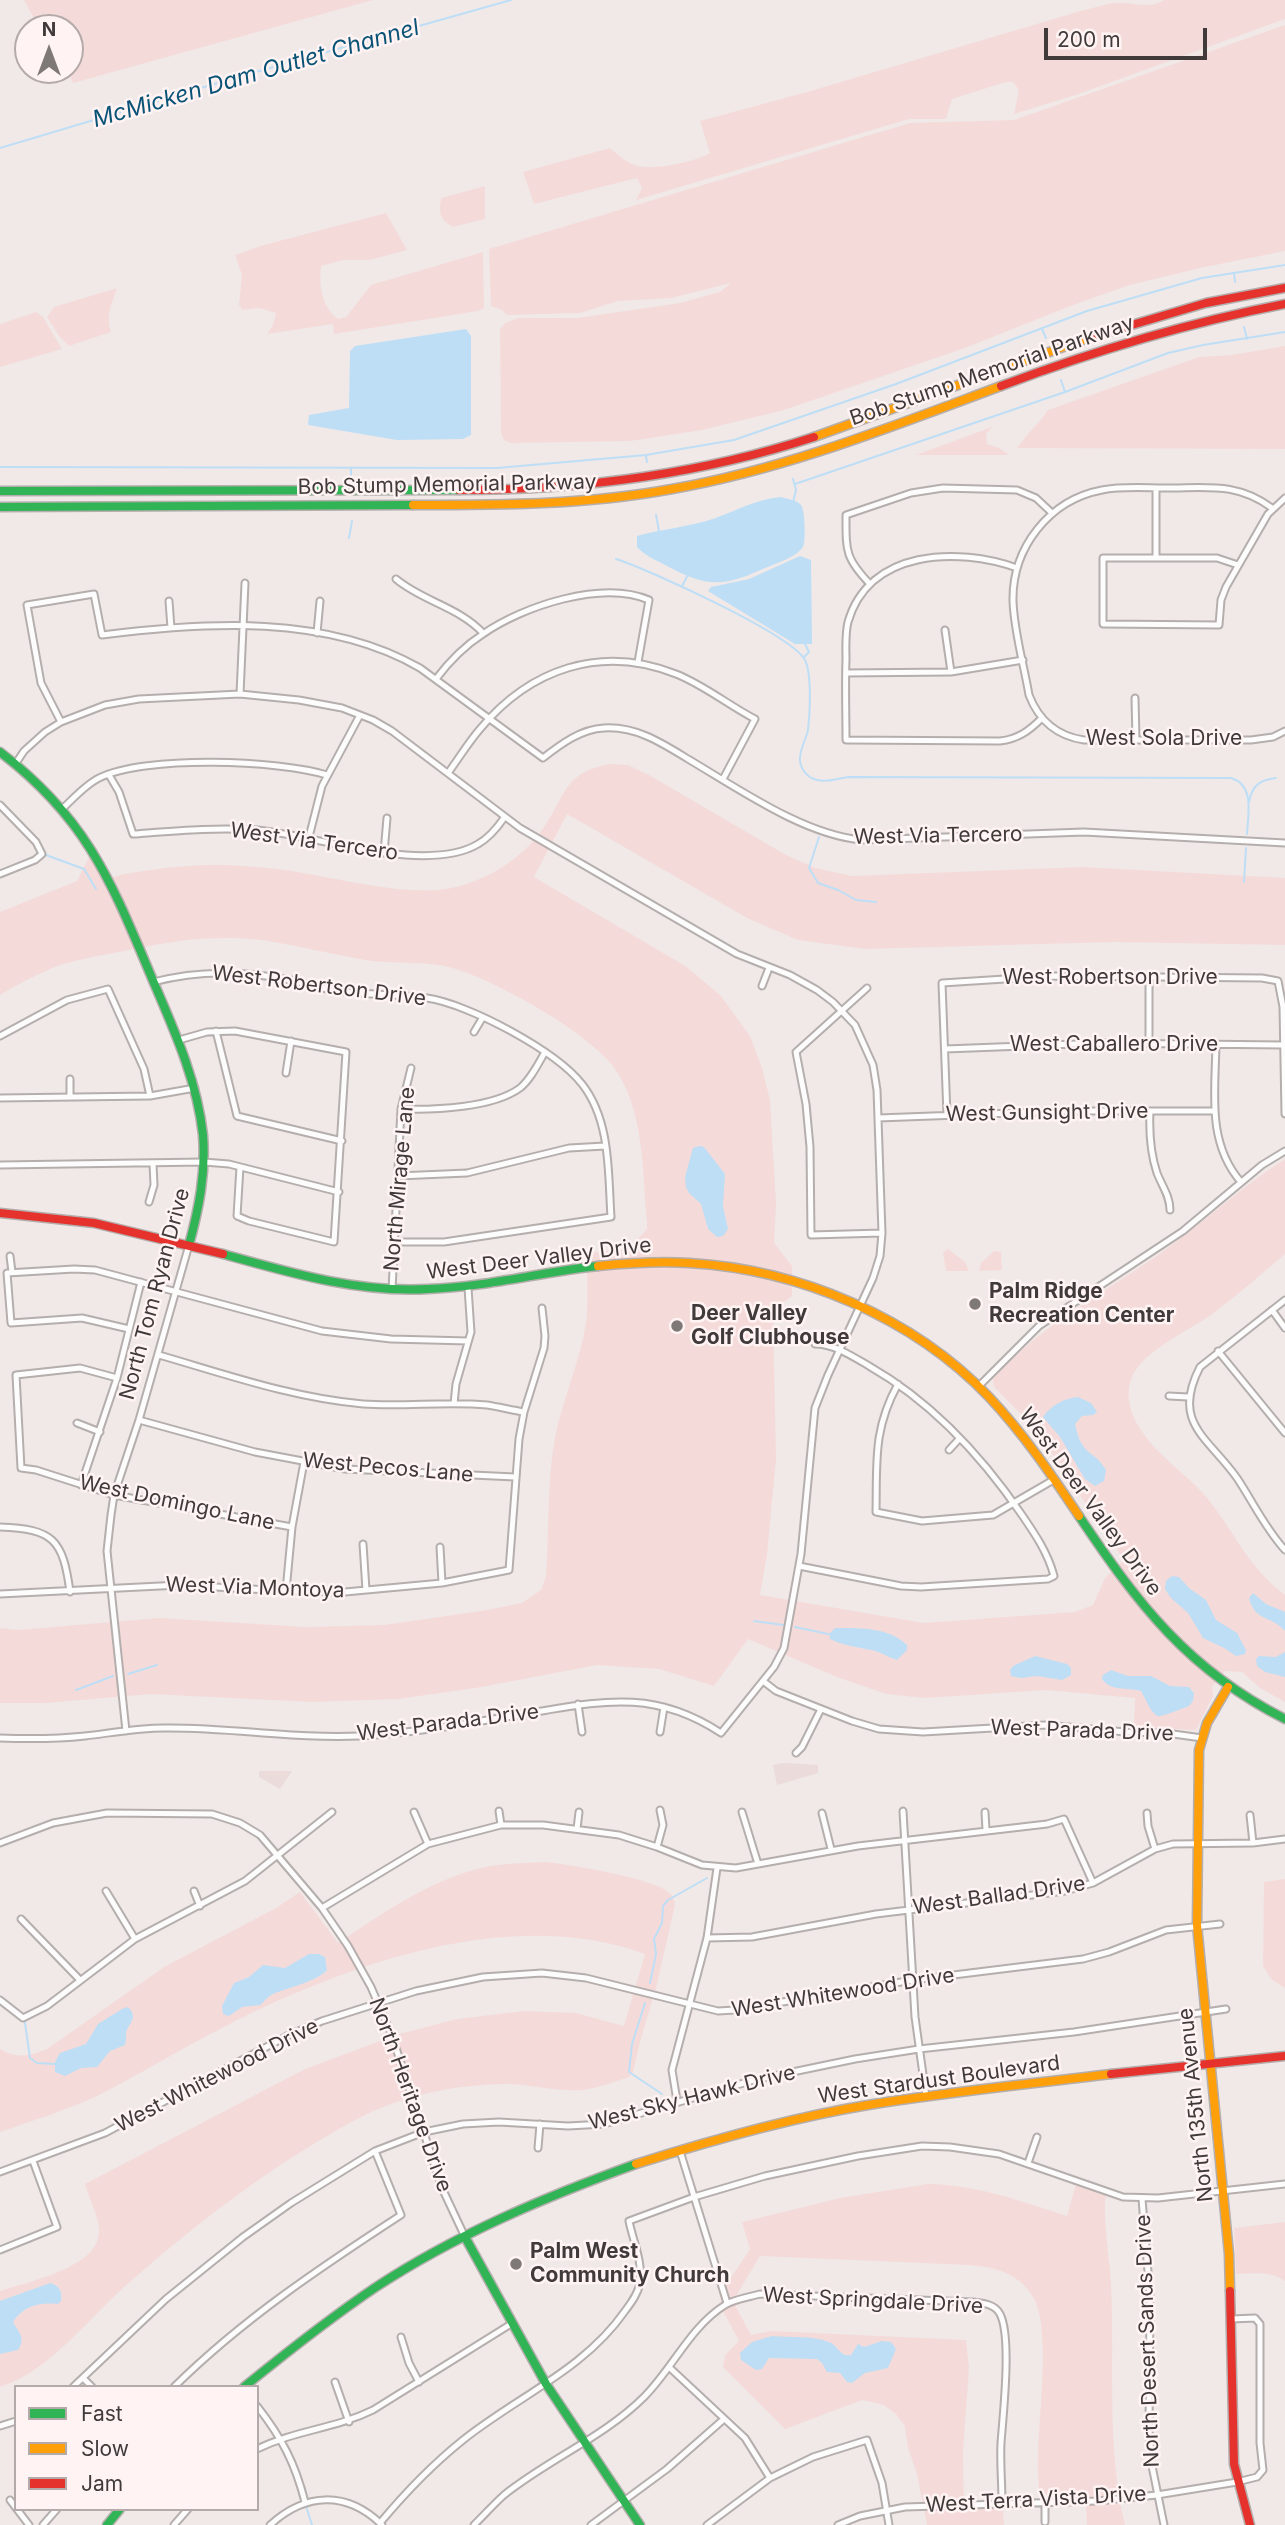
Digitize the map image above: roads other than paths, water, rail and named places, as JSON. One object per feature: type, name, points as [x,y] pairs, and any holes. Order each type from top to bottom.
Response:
[{"type":"main road","name":"Bob Stump Memorial Parkway","points":[[0,491],[500,490],[567,487],[641,479],[728,462],[810,438],[1148,319],[1206,303],[1285,288]]},
{"type":"main road","name":"Bob Stump Memorial Parkway","points":[[0,507],[520,505],[632,496],[701,484],[770,466],[1122,343],[1193,322],[1285,304]]},
{"type":"main road","name":"North Tom Ryan Drive","points":[[0,752],[16,763],[62,809],[97,856],[179,1040],[195,1088],[204,1162],[200,1202],[189,1245]]},
{"type":"main road","name":"West Deer Valley Drive","points":[[0,1213],[92,1221],[335,1283],[391,1290],[468,1288],[633,1262],[691,1262],[737,1268],[790,1281],[860,1307],[927,1344],[979,1386],[1016,1425],[1138,1601],[1181,1648],[1228,1687],[1285,1719]]},
{"type":"main road","name":"North 135th Avenue","points":[[1228,1687],[1202,1738],[1197,1769],[1197,1925],[1203,2011],[1229,2254],[1232,2432],[1237,2482],[1250,2525]]},
{"type":"main road","name":"West Stardust Boulevard","points":[[246,2385],[302,2339],[379,2286],[465,2237],[580,2185],[680,2151],[804,2117],[926,2096],[1285,2056]]},
{"type":"main road","points":[[465,2237],[546,2384],[640,2525]]},
{"type":"main road","points":[[107,2525],[118,2511]]},
{"type":"street","points":[[870,584],[854,567],[846,549],[846,516],[911,493],[943,488],[1017,490],[1035,498],[1052,513]]},
{"type":"street","points":[[1156,488],[1156,558]]},
{"type":"street","points":[[1017,568],[976,556],[942,555],[894,569],[870,584],[859,595],[847,624],[846,740],[1012,740],[1029,731],[1042,718],[1029,695],[1013,601],[1017,568],[1033,534],[1052,513],[1074,499],[1098,490],[1234,489],[1254,495],[1272,508]]},
{"type":"street","points":[[1238,565],[1217,558],[1103,558],[1103,624],[1219,625],[1223,593],[1272,508],[1285,498]]},
{"type":"street","points":[[396,579],[459,614],[483,634]]},
{"type":"street","points":[[240,694],[245,583]]},
{"type":"street","points":[[61,722],[41,683],[27,605],[94,594],[102,635],[171,628],[243,626],[317,633],[370,645],[398,656],[436,679],[490,719]]},
{"type":"street","points":[[436,679],[483,634],[524,612],[565,598],[594,594],[640,596],[649,600],[638,662]]},
{"type":"street","points":[[169,601],[171,628]]},
{"type":"street","points":[[317,633],[320,601]]},
{"type":"street","points":[[945,630],[950,672]]},
{"type":"street","points":[[448,773],[510,698],[536,681],[559,670],[584,663],[621,660],[638,662],[678,675],[755,719],[723,779]]},
{"type":"street","points":[[846,673],[950,672],[1023,660]]},
{"type":"street","points":[[16,763],[24,751],[61,722],[106,705],[139,699],[240,694],[320,703],[360,715],[391,731],[505,818],[737,954],[790,975],[817,990],[855,1025],[873,1065],[878,1118],[882,1233],[877,1267],[815,1408],[799,1566],[784,1648],[763,1681]]},
{"type":"street","points":[[1135,698],[1136,740]]},
{"type":"street","points":[[309,837],[316,805],[327,775],[360,715]]},
{"type":"street","name":"West Sola Drive","points":[[1042,718],[1056,731],[1074,739],[1251,740],[1273,737],[1285,731]]},
{"type":"street","name":"West Via Tercero","points":[[490,719],[543,758],[561,743],[582,733],[602,727],[627,728],[659,741],[803,824],[843,838],[862,840],[1084,832],[1285,843]]},
{"type":"street","points":[[62,809],[98,778],[144,767],[212,762],[309,769],[327,775]]},
{"type":"street","name":"West Via Tercero","points":[[109,775],[119,792],[133,834],[211,829],[256,830],[309,837],[384,853],[433,855],[463,850],[486,837],[505,818]]},
{"type":"street","points":[[0,805],[36,842],[42,854],[35,860],[0,874]]},
{"type":"street","points":[[384,853],[387,818]]},
{"type":"street","points":[[762,986],[769,968]]},
{"type":"street","name":"West Robertson Drive","points":[[153,982],[203,972],[235,972],[365,995],[425,998],[451,1003],[483,1017],[567,1067],[583,1085],[598,1112],[606,1146],[611,1217],[444,1242],[394,1242]]},
{"type":"street","name":"West Robertson Drive","points":[[945,1049],[942,983],[1052,976],[1262,978],[1278,981],[1283,1007],[1283,1045]]},
{"type":"street","points":[[1149,977],[1149,1044]]},
{"type":"street","points":[[867,988],[796,1052],[808,1125],[811,1235],[882,1233]]},
{"type":"street","points":[[0,1036],[67,1000],[108,989],[144,1069],[150,1096]]},
{"type":"street","points":[[474,1032],[483,1017]]},
{"type":"street","points":[[179,1040],[216,1031],[235,1031],[346,1052],[334,1242],[237,1216],[240,1167]]},
{"type":"street","points":[[216,1031],[237,1115],[342,1141]]},
{"type":"street","points":[[286,1073],[291,1041]]},
{"type":"street","name":"West Caballero Drive","points":[[945,1049],[1149,1044],[1283,1045]]},
{"type":"street","points":[[1216,1045],[1215,1111],[1222,1156],[1241,1182]]},
{"type":"street","points":[[1283,1045],[1285,1114]]},
{"type":"street","points":[[945,1049],[947,1115]]},
{"type":"street","points":[[401,1109],[457,1107],[507,1095],[528,1081],[545,1052]]},
{"type":"street","name":"North Mirage Lane","points":[[391,1290],[401,1109],[411,1068]]},
{"type":"street","points":[[70,1079],[70,1097]]},
{"type":"street","points":[[0,1098],[150,1096],[195,1088]]},
{"type":"street","name":"West Gunsight Drive","points":[[878,1118],[1068,1111],[1215,1111]]},
{"type":"street","points":[[1150,1111],[1151,1153],[1170,1199],[1170,1210]]},
{"type":"street","points":[[398,1176],[467,1173],[569,1148],[606,1146]]},
{"type":"street","points":[[979,1386],[1039,1326],[1183,1231],[1241,1182],[1285,1151]]},
{"type":"street","points":[[0,1165],[204,1162],[240,1167],[338,1192]]},
{"type":"street","points":[[149,1202],[154,1185],[153,1164]]},
{"type":"street","name":"North Tom Ryan Drive","points":[[126,1731],[107,1551],[114,1495],[159,1355],[189,1245]]},
{"type":"street","points":[[10,1256],[11,1323],[82,1318],[129,1329]]},
{"type":"street","points":[[9,1273],[95,1270],[321,1331],[391,1339],[468,1341]]},
{"type":"street","points":[[80,1485],[117,1378],[141,1282]]},
{"type":"street","points":[[454,1404],[456,1384],[472,1322],[468,1288]]},
{"type":"street","points":[[1285,1300],[1200,1367],[1188,1398],[1192,1418],[1199,1431],[1236,1477],[1285,1550]]},
{"type":"street","points":[[515,1477],[524,1412],[544,1348],[542,1308]]},
{"type":"street","points":[[1272,1310],[1285,1328]]},
{"type":"street","points":[[799,1566],[901,1586],[921,1587],[1048,1579],[1054,1576],[1042,1544],[1015,1504],[981,1458],[939,1416],[898,1384],[839,1350],[825,1344],[815,1344]]},
{"type":"street","points":[[1219,1351],[1285,1433]]},
{"type":"street","points":[[159,1355],[240,1379],[322,1398],[361,1404],[488,1405],[524,1412]]},
{"type":"street","name":"West Domingo Lane","points":[[117,1378],[80,1368],[16,1375],[21,1468],[36,1470],[114,1495],[292,1527]]},
{"type":"street","points":[[898,1384],[887,1404],[878,1432],[876,1512],[922,1521],[993,1515],[1055,1479]]},
{"type":"street","points":[[1169,1396],[1188,1398]]},
{"type":"street","name":"West Pecos Lane","points":[[139,1420],[256,1452],[345,1469],[515,1477]]},
{"type":"street","points":[[77,1423],[100,1432]]},
{"type":"street","points":[[949,1450],[960,1438]]},
{"type":"street","points":[[286,1591],[292,1527],[304,1462]]},
{"type":"street","name":"West Via Montoya","points":[[0,1594],[180,1585],[286,1591],[366,1590],[442,1583],[509,1570],[515,1477]]},
{"type":"street","points":[[0,1527],[20,1527],[37,1531],[62,1545],[70,1592]]},
{"type":"street","points":[[363,1544],[366,1590]]},
{"type":"street","points":[[440,1547],[442,1583]]},
{"type":"street","name":"West Parada Drive","points":[[0,1738],[48,1738],[163,1728],[320,1737],[362,1736],[416,1731],[578,1704],[624,1701],[664,1707],[702,1720],[721,1733],[763,1681],[776,1691],[879,1729],[906,1732],[1045,1725],[1126,1732],[1166,1732],[1202,1738]]},
{"type":"street","points":[[578,1704],[582,1732]]},
{"type":"street","points":[[660,1732],[664,1707]]},
{"type":"street","points":[[796,1753],[802,1747],[821,1709]]},
{"type":"street","points":[[657,1847],[663,1825],[660,1810]]},
{"type":"street","points":[[499,1811],[501,1825]]},
{"type":"street","points":[[903,1811],[913,1980],[926,2096]]},
{"type":"street","name":"North Heritage Drive","points":[[0,1843],[53,1823],[89,1815],[202,1812],[223,1816],[248,1827],[278,1854],[322,1908],[348,1946],[378,2002],[442,2188],[465,2237]]},
{"type":"street","points":[[0,2000],[23,2018],[47,2006],[135,1939],[246,1881],[332,1812]]},
{"type":"street","points":[[414,1812],[428,1844]]},
{"type":"street","points":[[577,1829],[579,1812]]},
{"type":"street","points":[[742,1812],[758,1864]]},
{"type":"street","points":[[985,1812],[986,1830]]},
{"type":"street","points":[[822,1813],[831,1849]]},
{"type":"street","points":[[1147,1813],[1147,1826],[1155,1849]]},
{"type":"street","points":[[1250,1815],[1253,1843]]},
{"type":"street","points":[[322,1908],[428,1844],[501,1825],[543,1825],[619,1835],[687,1860],[717,1868],[736,1868],[831,1849],[1047,1824],[1064,1819],[1093,1883]]},
{"type":"street","name":"West Ballad Drive","points":[[707,1938],[752,1937],[910,1909],[1065,1891],[1093,1883],[1155,1849],[1174,1844],[1253,1843],[1285,1839]]},
{"type":"street","points":[[677,2101],[672,2070],[707,1938],[717,1868]]},
{"type":"street","points":[[106,1891],[135,1939]]},
{"type":"street","points":[[194,1891],[200,1906]]},
{"type":"street","points":[[21,1919],[80,1980]]},
{"type":"street","name":"West Whitewood Drive","points":[[0,2172],[105,2133],[287,2036],[378,2002],[483,1977],[542,1973],[586,1978],[718,2011],[747,2009],[913,1980],[1083,1959],[1110,1952],[1166,1930],[1220,1924]]},
{"type":"street","name":"West Sky Hawk Drive","points":[[75,2385],[166,2299],[243,2237],[290,2203],[375,2151],[424,2132],[482,2122],[579,2127],[604,2124],[754,2080],[855,2059],[1074,2032],[1226,2009]]},
{"type":"street","points":[[538,2148],[540,2124]]},
{"type":"street","points":[[1028,2162],[1037,2137]]},
{"type":"street","points":[[270,2525],[281,2515],[305,2502],[325,2499],[350,2504],[367,2512],[381,2524],[431,2469],[463,2440],[580,2360],[605,2337],[636,2294],[640,2284],[640,2262],[629,2221],[694,2197],[813,2165],[922,2147],[975,2149],[1028,2162],[1123,2197],[1142,2199],[1285,2184]]},
{"type":"street","points":[[176,2385],[254,2316],[315,2271],[401,2215],[375,2151]]},
{"type":"street","points":[[680,2151],[727,2303]]},
{"type":"street","points":[[0,2250],[57,2227],[33,2161]]},
{"type":"street","name":"North Desert Sands Drive","points":[[1142,2199],[1150,2296],[1149,2431],[1157,2495],[1164,2525]]},
{"type":"street","name":"West Springdale Drive","points":[[474,2525],[503,2496],[586,2442],[643,2398],[670,2368],[694,2332],[727,2303],[760,2294],[972,2302],[994,2307],[1000,2314],[1004,2327],[1006,2358],[1001,2458],[1002,2502]]},
{"type":"street","points":[[1231,2319],[1255,2318],[1260,2324],[1260,2443],[1263,2470],[1257,2477],[1237,2482]]},
{"type":"street","points":[[259,2448],[280,2438],[349,2422],[393,2400],[511,2324]]},
{"type":"street","points":[[401,2337],[409,2363],[419,2382]]},
{"type":"street","points":[[670,2368],[745,2438],[770,2478]]},
{"type":"street","points":[[83,2378],[90,2385]]},
{"type":"street","points":[[335,2382],[349,2422]]},
{"type":"street","points":[[259,2409],[295,2465],[305,2502]]},
{"type":"street","points":[[591,2525],[667,2469],[724,2419]]},
{"type":"street","points":[[707,2525],[770,2478],[813,2457],[867,2440],[882,2483],[889,2525]]},
{"type":"street","name":"West Terra Vista Drive","points":[[838,2525],[887,2509],[1002,2502],[1097,2501],[1157,2495],[1237,2482]]},
{"type":"street","points":[[10,2501],[14,2506]]},
{"type":"street","points":[[1045,2501],[1045,2522]]},
{"type":"street","points":[[18,2511],[29,2525]]},
{"type":"street","points":[[43,2525],[55,2511]]},
{"type":"street","points":[[174,2525],[186,2511]]},
{"type":"water","points":[[466,329],[471,336],[471,435],[463,439],[397,440],[308,425],[309,415],[349,408],[350,351],[355,346]]},
{"type":"water","points":[[781,497],[801,505],[805,532],[803,547],[788,559],[742,577],[720,582],[697,579],[652,558],[637,547],[637,536],[704,522],[755,503]]},
{"type":"water","points":[[800,556],[811,560],[812,644],[795,644],[708,591],[711,587],[749,579]]},
{"type":"water","points":[[704,1147],[725,1174],[723,1206],[728,1229],[723,1236],[717,1237],[708,1229],[701,1204],[686,1187],[685,1177],[693,1148]]},
{"type":"water","points":[[1078,1397],[1091,1403],[1097,1412],[1082,1416],[1075,1424],[1084,1448],[1097,1458],[1106,1470],[1104,1481],[1095,1486],[1085,1479],[1060,1437],[1043,1417],[1058,1403]]},
{"type":"water","points":[[1172,1576],[1179,1577],[1206,1600],[1216,1620],[1237,1633],[1246,1650],[1245,1654],[1236,1656],[1203,1638],[1188,1613],[1165,1589],[1166,1581]]},
{"type":"water","points":[[1253,1593],[1266,1604],[1285,1612],[1285,1631],[1255,1611],[1249,1598]]},
{"type":"water","points":[[835,1628],[883,1632],[900,1639],[907,1645],[907,1650],[897,1660],[875,1651],[840,1643],[830,1639],[829,1634]]},
{"type":"water","points":[[1285,1652],[1285,1677],[1265,1672],[1257,1666],[1256,1659],[1259,1656],[1276,1657]]},
{"type":"water","points":[[1035,1656],[1067,1664],[1071,1668],[1071,1675],[1062,1680],[1011,1676],[1010,1670],[1013,1666]]},
{"type":"water","points":[[1111,1670],[1128,1676],[1151,1676],[1170,1686],[1189,1687],[1194,1693],[1193,1701],[1189,1706],[1157,1716],[1141,1691],[1110,1686],[1102,1679],[1103,1675]]},
{"type":"water","points":[[309,1954],[325,1957],[327,1970],[323,1974],[271,1995],[260,2005],[242,2007],[229,2016],[223,2014],[222,2006],[234,1983],[249,1977],[263,1965],[285,1968]]},
{"type":"water","points":[[128,2007],[133,2017],[126,2033],[125,2045],[110,2051],[97,2067],[81,2068],[65,2076],[55,2072],[55,2062],[60,2053],[86,2044],[98,2024]]},
{"type":"water","points":[[50,2283],[60,2289],[61,2301],[58,2304],[32,2306],[22,2312],[13,2322],[21,2336],[18,2350],[0,2354],[0,2301]]},
{"type":"water","points":[[772,2336],[822,2340],[847,2355],[851,2355],[858,2344],[864,2347],[882,2341],[891,2342],[896,2349],[888,2368],[865,2373],[852,2383],[847,2382],[840,2373],[827,2372],[817,2359],[769,2358],[762,2369],[756,2370],[741,2360],[740,2353],[752,2342]]},
{"type":"waterway","name":"McMicken Dam Outlet Channel","points":[[0,148],[511,0]]},
{"type":"waterway","points":[[0,467],[497,468],[646,455],[734,440],[896,384],[1087,311],[1202,278],[1285,265]]},
{"type":"waterway","points":[[1234,273],[1235,282]]},
{"type":"waterway","points":[[1244,327],[1247,339]]},
{"type":"waterway","points":[[1042,329],[1046,338]]},
{"type":"waterway","points":[[795,484],[1065,392],[1168,353],[1285,332]]},
{"type":"waterway","points":[[1061,380],[1065,392]]},
{"type":"waterway","points":[[646,456],[647,462]]},
{"type":"waterway","points":[[351,469],[351,476]]},
{"type":"waterway","points":[[793,479],[796,490],[793,502]]},
{"type":"waterway","points":[[656,515],[659,531]]},
{"type":"waterway","points":[[349,538],[352,521]]},
{"type":"waterway","points":[[616,559],[657,575],[748,620],[794,649],[805,660],[810,684],[809,714],[800,761],[803,770],[814,779],[1231,778],[1239,782],[1247,794],[1247,834]]},
{"type":"waterway","points":[[682,586],[688,575]]},
{"type":"waterway","points":[[804,657],[809,652],[805,644]]},
{"type":"waterway","points":[[1249,802],[1252,791],[1258,784],[1276,778]]},
{"type":"waterway","points":[[819,837],[809,868],[818,883],[856,900],[876,902]]},
{"type":"waterway","points":[[1244,882],[1246,848]]},
{"type":"waterway","points":[[46,855],[84,869],[96,889]]},
{"type":"waterway","points":[[754,1621],[783,1625]]},
{"type":"waterway","points":[[795,1627],[828,1634]]},
{"type":"waterway","points":[[128,1674],[157,1665]]},
{"type":"waterway","points":[[76,1690],[113,1676]]},
{"type":"waterway","points":[[650,1983],[656,1954],[654,1939],[662,1923],[663,1906],[668,1900],[707,1878]]},
{"type":"waterway","points":[[645,2003],[632,2044],[629,2072],[662,2094]]},
{"type":"waterway","points":[[25,2023],[30,2058],[37,2063],[54,2064]]},
{"type":"waterway","points":[[306,2506],[312,2525]]},
{"type":"place","name":"Palm Ridge Recreation Center","points":[[975,1304]]},
{"type":"place","name":"Deer Valley Golf Clubhouse","points":[[677,1326]]},
{"type":"place","name":"Palm West Community Church","points":[[516,2264]]}]
